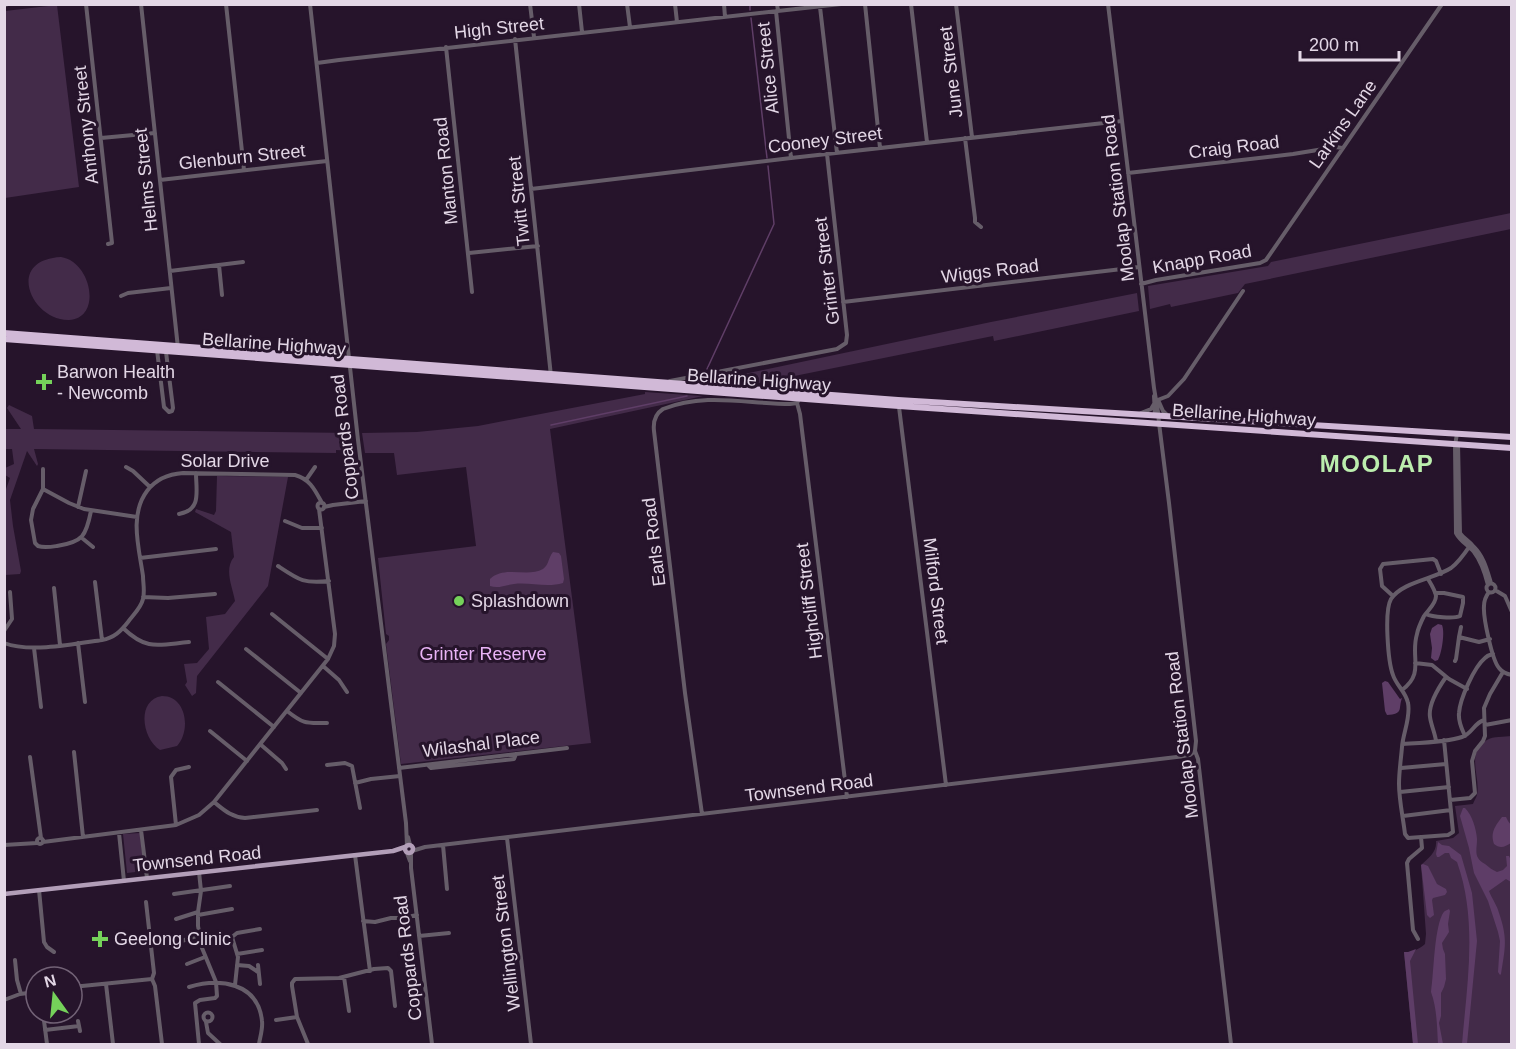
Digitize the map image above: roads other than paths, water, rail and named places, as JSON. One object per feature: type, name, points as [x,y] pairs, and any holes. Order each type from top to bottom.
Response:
[{"type":"highway","name":"Bellarine Highway","points":[[4,333],[349,362],[689,384],[798,398]]},
{"type":"highway","name":"Bellarine Highway","points":[[4,339],[166,351],[178,349]]},
{"type":"highway","name":"Bellarine Highway","points":[[552,375],[678,389],[798,398],[1157,415],[1512,437]]},
{"type":"highway","points":[[678,389],[689,384]]},
{"type":"highway","name":"Bellarine Highway","points":[[898,403],[1512,448]]},
{"type":"main road","name":"Townsend Road","points":[[4,894],[409,849]]},
{"type":"street","name":"Anthony Street","points":[[86,4],[112,244]]},
{"type":"street","name":"Helms Street","points":[[141,4],[178,349]]},
{"type":"street","points":[[226,4],[244,170]]},
{"type":"street","name":"Coppards Road","points":[[310,4],[349,362],[432,1044]]},
{"type":"street","points":[[530,4],[534,38]]},
{"type":"street","points":[[579,4],[582,32]]},
{"type":"street","points":[[627,4],[630,27]]},
{"type":"street","points":[[675,4],[678,22]]},
{"type":"street","points":[[724,4],[725,17]]},
{"type":"street","name":"Alice Street","points":[[777,4],[791,158]]},
{"type":"street","name":"High Street","points":[[317,62],[842,4]]},
{"type":"street","points":[[865,4],[880,148]]},
{"type":"street","points":[[911,4],[927,142]]},
{"type":"street","name":"June Street","points":[[956,4],[972,137]]},
{"type":"street","name":"Moolap Station Road","points":[[1108,4],[1169,503],[1196,741],[1195,751],[1198,759],[1232,1044]]},
{"type":"street","name":"Larkins Lane","points":[[1266,260],[1442,4]]},
{"type":"street","points":[[820,7],[837,153]]},
{"type":"street","name":"Twitt Street","points":[[515,39],[552,375]]},
{"type":"street","name":"Manton Road","points":[[446,47],[472,292]]},
{"type":"street","name":"Cooney Street","points":[[531,189],[1122,121]]},
{"type":"street","points":[[101,138],[155,133]]},
{"type":"street","points":[[965,138],[975,222],[981,227]]},
{"type":"street","name":"Craig Road","points":[[1128,173],[1342,148]]},
{"type":"street","name":"Grinter Street","points":[[663,382],[841,348],[846,343],[848,338],[827,154]]},
{"type":"street","name":"Glenburn Street","points":[[160,180],[327,161]]},
{"type":"street","points":[[469,253],[538,246]]},
{"type":"street","name":"Knapp Road","points":[[1141,284],[1260,263],[1266,260]]},
{"type":"street","points":[[170,271],[243,262]]},
{"type":"street","points":[[219,265],[222,294]]},
{"type":"street","name":"Wiggs Road","points":[[843,302],[1139,267]]},
{"type":"street","points":[[121,296],[128,293],[171,288]]},
{"type":"street","points":[[1138,414],[1150,410],[1156,400],[1170,395],[1190,372],[1244,291]]},
{"type":"street","points":[[157,350],[164,407],[169,412],[173,408],[166,351]]},
{"type":"street","name":"Grinter Street","points":[[689,384],[700,375]]},
{"type":"street","name":"Highcliff Street","points":[[798,398],[847,797]]},
{"type":"street","name":"Earls Road","points":[[702,814],[685,693],[654,420],[659,411],[669,407],[705,400],[786,404],[798,398]]},
{"type":"street","points":[[1156,400],[1168,416]]},
{"type":"street","name":"Milford Street","points":[[898,403],[946,785]]},
{"type":"street","points":[[1457,434],[1460,533],[1479,557],[1489,584],[1486,588],[1488,591],[1484,610],[1493,654],[1503,672],[1512,675]]},
{"type":"street","points":[[4,643],[22,648],[34,648],[102,640],[112,637],[123,628],[139,608],[144,585],[136,517],[139,505],[150,487],[126,467]]},
{"type":"street","points":[[4,845],[176,825],[199,815],[214,802],[323,666],[334,646],[335,634],[321,520],[322,506],[313,486],[306,480],[315,467]]},
{"type":"street","points":[[43,469],[43,489],[32,513],[31,523],[36,545],[43,548],[68,544],[82,538],[87,529],[91,511]]},
{"type":"street","points":[[78,507],[86,471]]},
{"type":"street","points":[[179,514],[191,511],[195,506],[196,473]]},
{"type":"street","name":"Solar Drive","points":[[150,487],[172,474],[290,474],[306,480]]},
{"type":"street","points":[[43,489],[91,511],[136,517]]},
{"type":"street","points":[[322,506],[366,501]]},
{"type":"street","points":[[285,520],[303,528],[322,528]]},
{"type":"street","points":[[82,538],[93,547]]},
{"type":"street","points":[[1444,740],[1453,832],[1448,835],[1406,838],[1400,792],[1402,744],[1409,706],[1407,697],[1392,671],[1387,627],[1388,607],[1393,597],[1403,588],[1441,574],[1460,560],[1470,545]]},
{"type":"street","points":[[140,558],[216,549]]},
{"type":"street","points":[[1393,597],[1382,586],[1380,569],[1383,564],[1433,558],[1441,574]]},
{"type":"street","points":[[278,566],[305,582],[329,581]]},
{"type":"street","points":[[1402,690],[1414,678],[1416,639],[1420,623],[1435,601],[1435,593],[1428,579]]},
{"type":"street","points":[[95,582],[102,640]]},
{"type":"street","points":[[1489,584],[1495,586],[1495,590],[1505,596],[1512,612]]},
{"type":"street","points":[[54,588],[60,645]]},
{"type":"street","points":[[1488,591],[1495,590]]},
{"type":"street","points":[[4,632],[12,619],[10,592]]},
{"type":"street","points":[[1426,614],[1455,618],[1460,616],[1463,597],[1435,593]]},
{"type":"street","points":[[143,597],[168,598],[215,594]]},
{"type":"street","points":[[272,614],[328,659]]},
{"type":"street","points":[[1456,661],[1461,627]]},
{"type":"street","points":[[123,628],[138,640],[150,645],[189,642]]},
{"type":"street","points":[[1459,637],[1479,642],[1490,639]]},
{"type":"street","points":[[78,643],[85,702]]},
{"type":"street","points":[[34,648],[41,707]]},
{"type":"street","points":[[246,649],[301,693]]},
{"type":"street","points":[[1466,736],[1458,714],[1467,689],[1483,660],[1493,654]]},
{"type":"street","points":[[1416,663],[1432,665],[1446,677],[1467,689]]},
{"type":"street","points":[[323,666],[339,680],[346,692]]},
{"type":"street","points":[[1450,800],[1470,798],[1474,793],[1473,758],[1486,733],[1485,706],[1503,672]]},
{"type":"street","points":[[1436,741],[1430,711],[1446,677]]},
{"type":"street","points":[[218,682],[274,727]]},
{"type":"street","points":[[287,711],[305,723],[327,723]]},
{"type":"street","points":[[1402,744],[1459,738],[1472,731],[1478,722],[1512,720]]},
{"type":"street","points":[[210,732],[247,761]]},
{"type":"street","points":[[261,744],[282,762],[286,770]]},
{"type":"street","name":"Wilashal Place","points":[[399,768],[567,748]]},
{"type":"street","name":"Townsend Road","points":[[409,849],[1185,756],[1195,751]]},
{"type":"street","points":[[74,752],[83,837]]},
{"type":"street","points":[[30,757],[40,840]]},
{"type":"street","points":[[327,765],[351,764],[360,808]]},
{"type":"street","points":[[1401,768],[1446,764]]},
{"type":"street","points":[[176,825],[171,777],[176,770],[189,767]]},
{"type":"street","points":[[355,783],[400,776]]},
{"type":"street","points":[[1400,792],[1449,787]]},
{"type":"street","points":[[214,802],[236,818],[317,810]]},
{"type":"street","points":[[1402,816],[1451,810]]},
{"type":"street","points":[[141,830],[147,878]]},
{"type":"street","points":[[119,833],[124,881]]},
{"type":"street","name":"Wellington Street","points":[[507,837],[531,1044]]},
{"type":"street","points":[[1418,939],[1413,930],[1407,863],[1422,848],[1421,837]]},
{"type":"street","points":[[442,845],[447,889]]},
{"type":"street","points":[[355,855],[370,970]]},
{"type":"street","points":[[199,872],[200,937],[205,957],[216,982],[216,997],[195,1003],[200,1043]]},
{"type":"street","points":[[174,894],[230,886]]},
{"type":"street","points":[[39,890],[44,942],[54,952]]},
{"type":"street","points":[[146,902],[154,973],[152,979]]},
{"type":"street","points":[[176,919],[232,909]]},
{"type":"street","points":[[363,921],[375,922],[417,915]]},
{"type":"street","points":[[179,942],[200,937],[222,935],[232,937],[237,933],[260,929]]},
{"type":"street","points":[[419,936],[449,933]]},
{"type":"street","points":[[232,937],[237,954],[235,985]]},
{"type":"street","points":[[237,954],[262,950]]},
{"type":"street","points":[[187,963],[205,957]]},
{"type":"street","points":[[15,960],[21,994]]},
{"type":"street","points":[[237,965],[249,966],[258,972]]},
{"type":"street","points":[[258,966],[260,984]]},
{"type":"street","points":[[308,1044],[297,1017],[292,990],[292,983],[295,979],[344,977],[370,970],[390,969],[395,1006]]},
{"type":"street","points":[[344,977],[349,1011]]},
{"type":"street","points":[[84,986],[152,979]]},
{"type":"street","points":[[152,979],[156,986],[162,1044]]},
{"type":"street","points":[[189,987],[216,982],[235,985],[248,992],[258,1007],[262,1023],[259,1044]]},
{"type":"street","points":[[106,984],[113,1044]]},
{"type":"street","points":[[4,1000],[24,994]]},
{"type":"street","points":[[276,1020],[297,1017]]},
{"type":"street","points":[[206,1022],[208,1033],[220,1044]]},
{"type":"street","points":[[44,1025],[46,1044]]},
{"type":"street","points":[[45,1029],[79,1026]]},
{"type":"waterway","points":[[750,4],[750,10]]},
{"type":"waterway","points":[[751,18],[767,158]]},
{"type":"waterway","points":[[707,369],[774,224],[768,166]]},
{"type":"waterway","points":[[551,425],[687,396]]},
{"type":"place","name":"Barwon Health - Newcomb","points":[[44,382]]},
{"type":"place","name":"Splashdown","points":[[459,601]]},
{"type":"place","name":"Geelong Clinic","points":[[100,939]]},
{"type":"district","name":"MOOLAP","points":[[1377,463]]},
{"type":"park label","name":"Grinter Reserve","points":[[483,654]]}]
